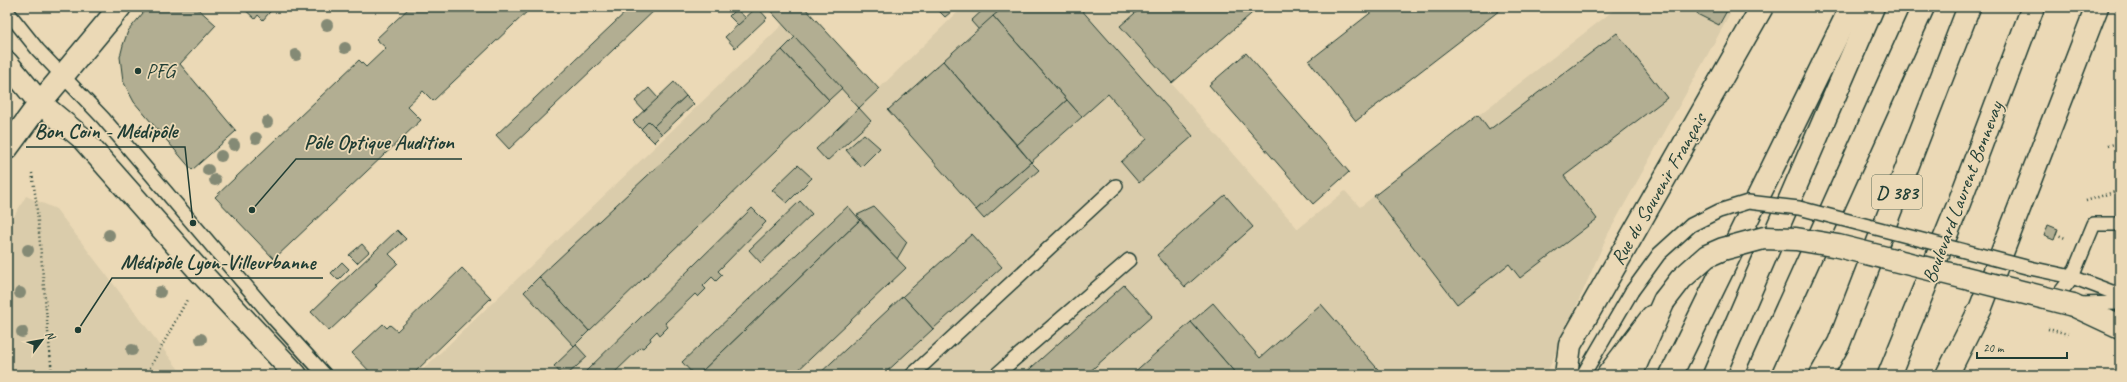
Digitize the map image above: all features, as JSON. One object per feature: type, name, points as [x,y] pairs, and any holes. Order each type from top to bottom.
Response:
[{"type":"main road","points":[[7,148],[40,103],[120,7]]},
{"type":"main road","name":"Rue du Souvenir Français","points":[[1566,375],[1570,345],[1762,7]]},
{"type":"main road","points":[[1671,375],[1851,7]]},
{"type":"main road","points":[[1714,375],[1873,7]]},
{"type":"main road","points":[[1757,375],[1922,7]]},
{"type":"main road","name":"D 383","points":[[1821,375],[1839,343],[1969,7]]},
{"type":"main road","name":"Boulevard Laurent Bonnevay","points":[[1889,375],[1959,203],[2033,7]]},
{"type":"main road","points":[[1947,375],[1981,307],[2097,7]]},
{"type":"main road","points":[[7,63],[40,103],[81,136],[201,273],[296,375]]},
{"type":"main road","points":[[1608,375],[1681,279],[1707,256],[1723,249],[1764,238],[1796,239],[1838,246],[2064,303],[2120,327]]},
{"type":"main road","points":[[1631,375],[1664,301]]},
{"type":"lane","points":[[7,11],[62,76],[106,122],[275,320],[326,375]]},
{"type":"lane","points":[[912,375],[1116,186]]},
{"type":"lane","points":[[1583,375],[1632,291],[1659,254],[1691,225],[1719,211],[1748,202],[1799,208],[2030,268],[2072,277],[2120,295]]},
{"type":"lane","points":[[2120,224],[2094,224],[2072,277],[2064,303],[2120,302]]},
{"type":"lane","points":[[996,375],[1129,260]]},
{"type":"path","points":[[2108,146],[2120,142]]},
{"type":"path","points":[[32,173],[36,200],[52,375]]},
{"type":"path","points":[[2086,201],[2120,190]]},
{"type":"path","points":[[146,375],[201,273]]},
{"type":"shaded area","points":[[963,7],[1259,7],[1172,84],[1298,229],[1345,191],[1360,207],[1618,7],[1734,7],[1608,234],[1546,375],[417,375],[783,24],[859,108]]},
{"type":"shaded area","points":[[26,196],[56,209],[183,375],[7,375],[7,228]]},
{"type":"building","points":[[148,7],[155,9],[157,7],[196,7],[216,25],[180,64],[236,131],[192,170],[134,102],[123,81],[120,57],[123,45],[128,31]]},
{"type":"building","points":[[242,7],[274,7],[263,20],[258,15],[255,19]]},
{"type":"building","points":[[410,7],[532,7],[433,101],[423,91],[407,106],[421,120],[274,259],[215,197],[359,60],[366,67],[386,48],[376,39]]},
{"type":"building","points":[[631,7],[658,7],[509,149],[496,135]]},
{"type":"building","points":[[757,7],[767,18],[735,48],[725,37]]},
{"type":"building","points":[[767,7],[804,7],[879,89],[859,108]]},
{"type":"building","points":[[935,7],[957,7],[945,17]]},
{"type":"building","points":[[986,7],[1004,7],[979,30],[971,21]]},
{"type":"building","points":[[1004,7],[1079,7],[1193,136],[1139,183],[1121,162],[1147,139],[1108,94],[1082,117],[993,16]]},
{"type":"building","points":[[1142,7],[1259,7],[1172,83],[1120,26]]},
{"type":"building","points":[[1378,7],[1504,7],[1356,121],[1309,61]]},
{"type":"building","points":[[1701,7],[1729,7],[1719,25],[1697,14]]},
{"type":"building","points":[[736,9],[746,18],[738,25],[729,16]]},
{"type":"building","points":[[993,16],[1067,100],[1017,145],[943,61]]},
{"type":"building","points":[[1617,33],[1667,98],[1564,176],[1597,219],[1520,278],[1509,264],[1457,304],[1374,196],[1478,115],[1489,130]]},
{"type":"building","points":[[795,37],[842,88],[829,100],[782,50]]},
{"type":"building","points":[[782,50],[829,100],[589,331],[539,277]]},
{"type":"building","points":[[1246,53],[1349,172],[1313,204],[1209,85]]},
{"type":"building","points":[[943,61],[1031,162],[976,210],[888,110]]},
{"type":"building","points":[[674,82],[686,96],[654,126],[649,121],[641,129],[633,121]]},
{"type":"building","points":[[649,88],[658,98],[644,111],[635,101]]},
{"type":"building","points":[[686,96],[694,104],[662,134],[654,126]]},
{"type":"building","points":[[1067,100],[1082,117],[1031,162],[1017,145]]},
{"type":"building","points":[[859,108],[871,121],[827,161],[816,149]]},
{"type":"building","points":[[649,121],[662,134],[654,142],[641,129]]},
{"type":"building","points":[[864,134],[880,148],[861,167],[846,150]]},
{"type":"building","points":[[1031,162],[1039,170],[984,219],[976,210]]},
{"type":"building","points":[[798,165],[812,178],[787,203],[772,190]]},
{"type":"building","points":[[1225,195],[1253,227],[1185,287],[1157,255]]},
{"type":"building","points":[[800,201],[812,214],[761,263],[749,250]]},
{"type":"building","points":[[848,206],[860,220],[698,375],[694,375],[682,362]]},
{"type":"building","points":[[874,207],[907,242],[897,259],[857,215]]},
{"type":"building","points":[[752,208],[766,222],[718,271],[722,275],[716,281],[712,277],[703,286],[706,289],[698,297],[695,294],[665,323],[668,327],[660,335],[657,331],[643,348],[641,347],[612,375],[582,375]]},
{"type":"building","points":[[860,220],[906,268],[793,375],[698,375]]},
{"type":"building","points":[[2048,225],[2058,229],[2054,240],[2044,236]]},
{"type":"building","points":[[397,230],[406,239],[389,254],[398,263],[375,285],[377,286],[329,331],[311,312]]},
{"type":"building","points":[[972,234],[1002,267],[933,329],[903,296]]},
{"type":"building","points":[[362,244],[369,252],[357,263],[349,255]]},
{"type":"building","points":[[342,262],[349,269],[338,280],[331,273]]},
{"type":"building","points":[[462,268],[491,298],[412,375],[373,375],[352,353],[383,324],[387,328],[390,325],[397,331]]},
{"type":"building","points":[[539,277],[589,331],[574,346],[524,292]]},
{"type":"building","points":[[1124,285],[1152,316],[1086,375],[1023,375]]},
{"type":"building","points":[[903,296],[933,329],[883,375],[818,375]]},
{"type":"building","points":[[1213,303],[1260,358],[1321,304],[1383,375],[1237,375],[1191,322]]},
{"type":"building","points":[[1191,322],[1237,375],[1131,375]]},
{"type":"building","points":[[576,345],[587,357],[567,375],[562,375],[554,366]]},
{"type":"place","name":"PFG","points":[[138,71]]},
{"type":"place","name":"Pôle Optique Audition","points":[[252,210]]},
{"type":"place","name":"Bon Coin - Médipôle","points":[[193,223]]},
{"type":"place","name":"Médipôle Lyon-Villeurbanne","points":[[78,330]]}]
